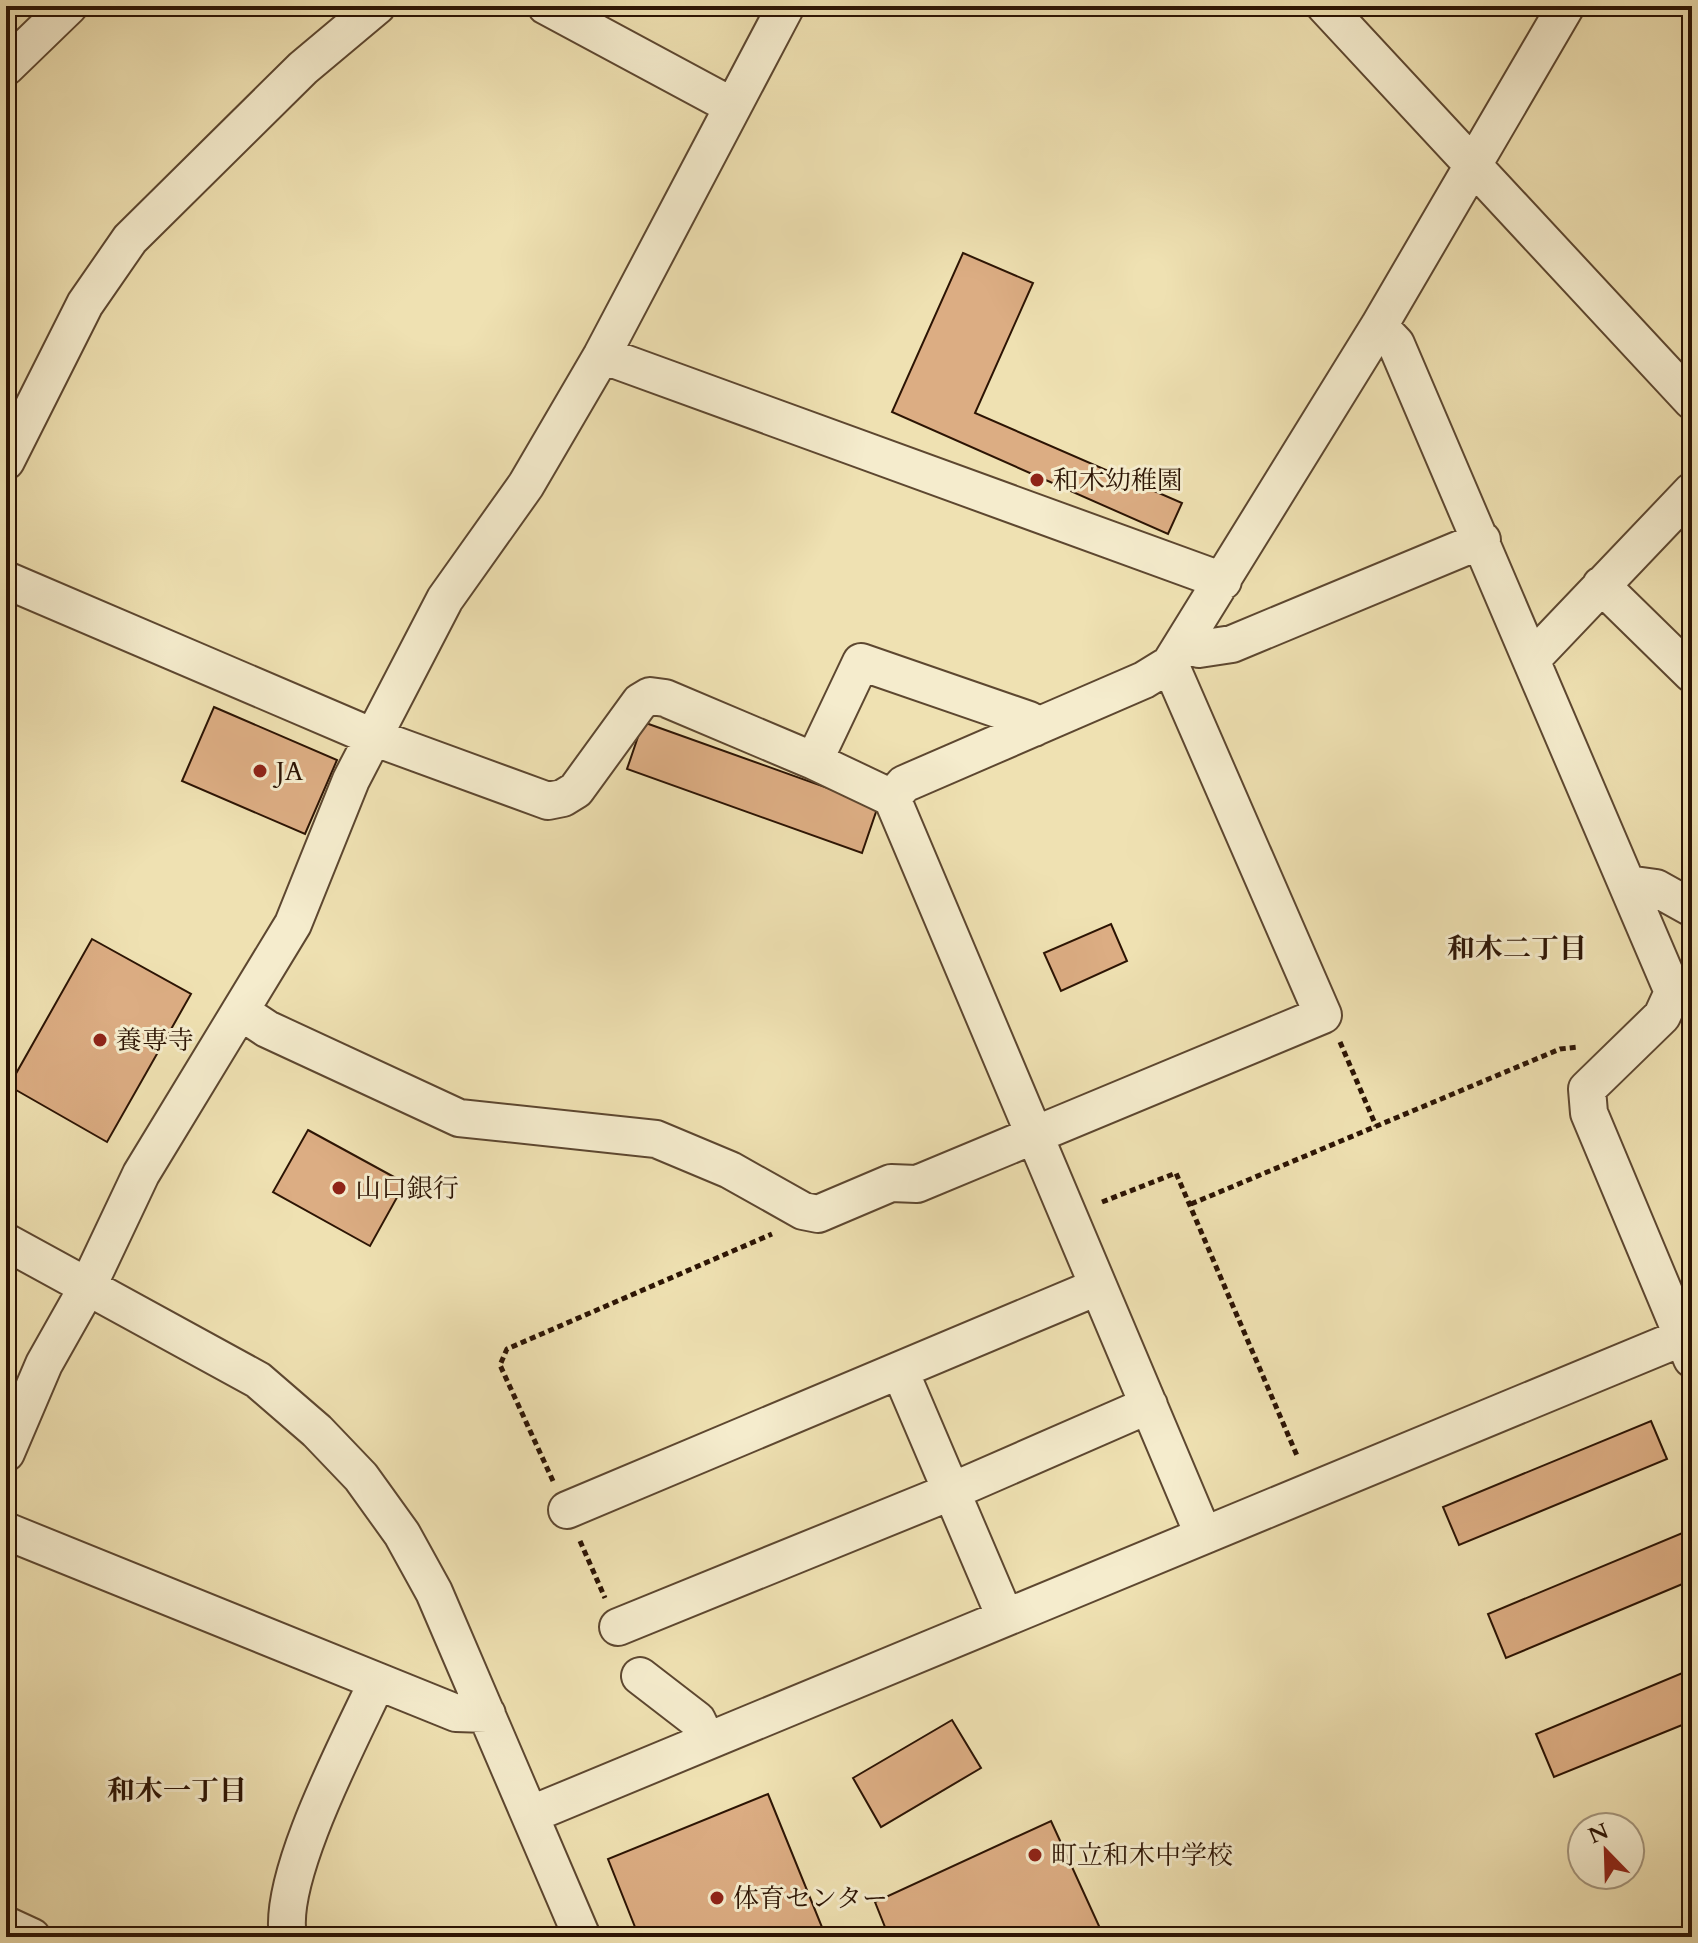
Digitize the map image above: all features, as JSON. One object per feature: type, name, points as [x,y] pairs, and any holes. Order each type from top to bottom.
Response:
[{"type":"street","points":[[6,67],[69,6]]},
{"type":"street","points":[[6,461],[85,304],[130,239],[303,68],[377,6]]},
{"type":"street","points":[[546,6],[732,106]]},
{"type":"street","points":[[6,1453],[44,1364],[88,1286],[141,1174],[293,924],[351,780],[445,599],[526,485],[602,355],[786,6]]},
{"type":"street","points":[[1325,6],[1692,401]]},
{"type":"street","points":[[892,798],[904,784],[1144,680],[1178,654],[1379,326],[1566,6]]},
{"type":"street","points":[[532,1814],[1311,1490],[1687,1349],[1589,1113],[1587,1089],[1662,1016],[1673,992],[1396,344],[1379,326]]},
{"type":"street","points":[[602,355],[1223,581]]},
{"type":"street","points":[[1531,660],[1692,491]]},
{"type":"street","points":[[1178,654],[1232,644],[1482,540]]},
{"type":"street","points":[[6,580],[373,737],[548,801],[563,798],[576,790],[640,702],[650,696],[665,698],[814,761],[892,798],[1203,1534]]},
{"type":"street","points":[[1601,585],[1692,674]]},
{"type":"street","points":[[240,1011],[267,1029],[459,1118],[656,1139],[730,1170],[803,1211],[818,1214],[891,1183],[917,1184],[1323,1015],[1178,654]]},
{"type":"street","points":[[814,761],[861,662],[1029,720],[1034,728]]},
{"type":"street","points":[[1627,884],[1656,888],[1692,908]]},
{"type":"street","points":[[6,1242],[258,1380],[317,1431],[361,1477],[402,1534],[434,1592],[532,1814],[582,1937]]},
{"type":"street","points":[[567,1510],[1097,1287]]},
{"type":"street","points":[[900,1371],[1005,1617]]},
{"type":"street","points":[[618,1627],[950,1492],[1149,1405]]},
{"type":"street","points":[[6,1531],[456,1713],[487,1714]]},
{"type":"street","points":[[640,1676],[697,1720],[707,1741]]},
{"type":"street","points":[[288,1937],[285,1923],[289,1898],[315,1814],[377,1682]]},
{"type":"street","points":[[6,1925],[32,1937]]},
{"type":"path","points":[[1323,1015],[1332,1025],[1376,1126]]},
{"type":"path","points":[[1191,1204],[1560,1049],[1601,1045],[1620,1057]]},
{"type":"path","points":[[1067,1215],[1176,1173],[1311,1490]]},
{"type":"path","points":[[618,1627],[500,1365],[507,1349],[799,1222],[803,1211]]},
{"type":"building","points":[[963,253],[1033,283],[975,413],[1182,503],[1168,534],[892,412]]},
{"type":"building","name":"JA","points":[[214,707],[337,760],[305,834],[182,781]]},
{"type":"building","points":[[643,722],[878,806],[862,853],[627,769]]},
{"type":"building","points":[[1111,924],[1127,961],[1061,991],[1044,953]]},
{"type":"building","name":"養専寺","points":[[92,939],[191,994],[107,1142],[9,1086]]},
{"type":"building","name":"山口銀行","points":[[308,1130],[405,1183],[370,1246],[273,1192]]},
{"type":"building","points":[[1651,1421],[1667,1459],[1459,1545],[1443,1507]]},
{"type":"building","points":[[1692,1529],[1692,1580],[1506,1658],[1488,1614]]},
{"type":"building","points":[[1692,1669],[1692,1721],[1554,1777],[1536,1734]]},
{"type":"building","points":[[952,1720],[981,1768],[881,1827],[853,1778]]},
{"type":"building","name":"体育センター","points":[[768,1794],[826,1937],[639,1937],[608,1859]]},
{"type":"building","points":[[1051,1821],[1104,1937],[889,1937],[875,1902]]},
{"type":"place","name":"和木幼稚園","points":[[1037,480]]},
{"type":"place","name":"JA","points":[[260,771]]},
{"type":"place","name":"養専寺","points":[[100,1040]]},
{"type":"place","name":"山口銀行","points":[[339,1188]]},
{"type":"place","name":"町立和木中学校","points":[[1035,1855]]},
{"type":"place","name":"体育センター","points":[[717,1898]]},
{"type":"district","name":"和木二丁目","points":[[1517,949]]},
{"type":"district","name":"和木一丁目","points":[[177,1791]]}]
